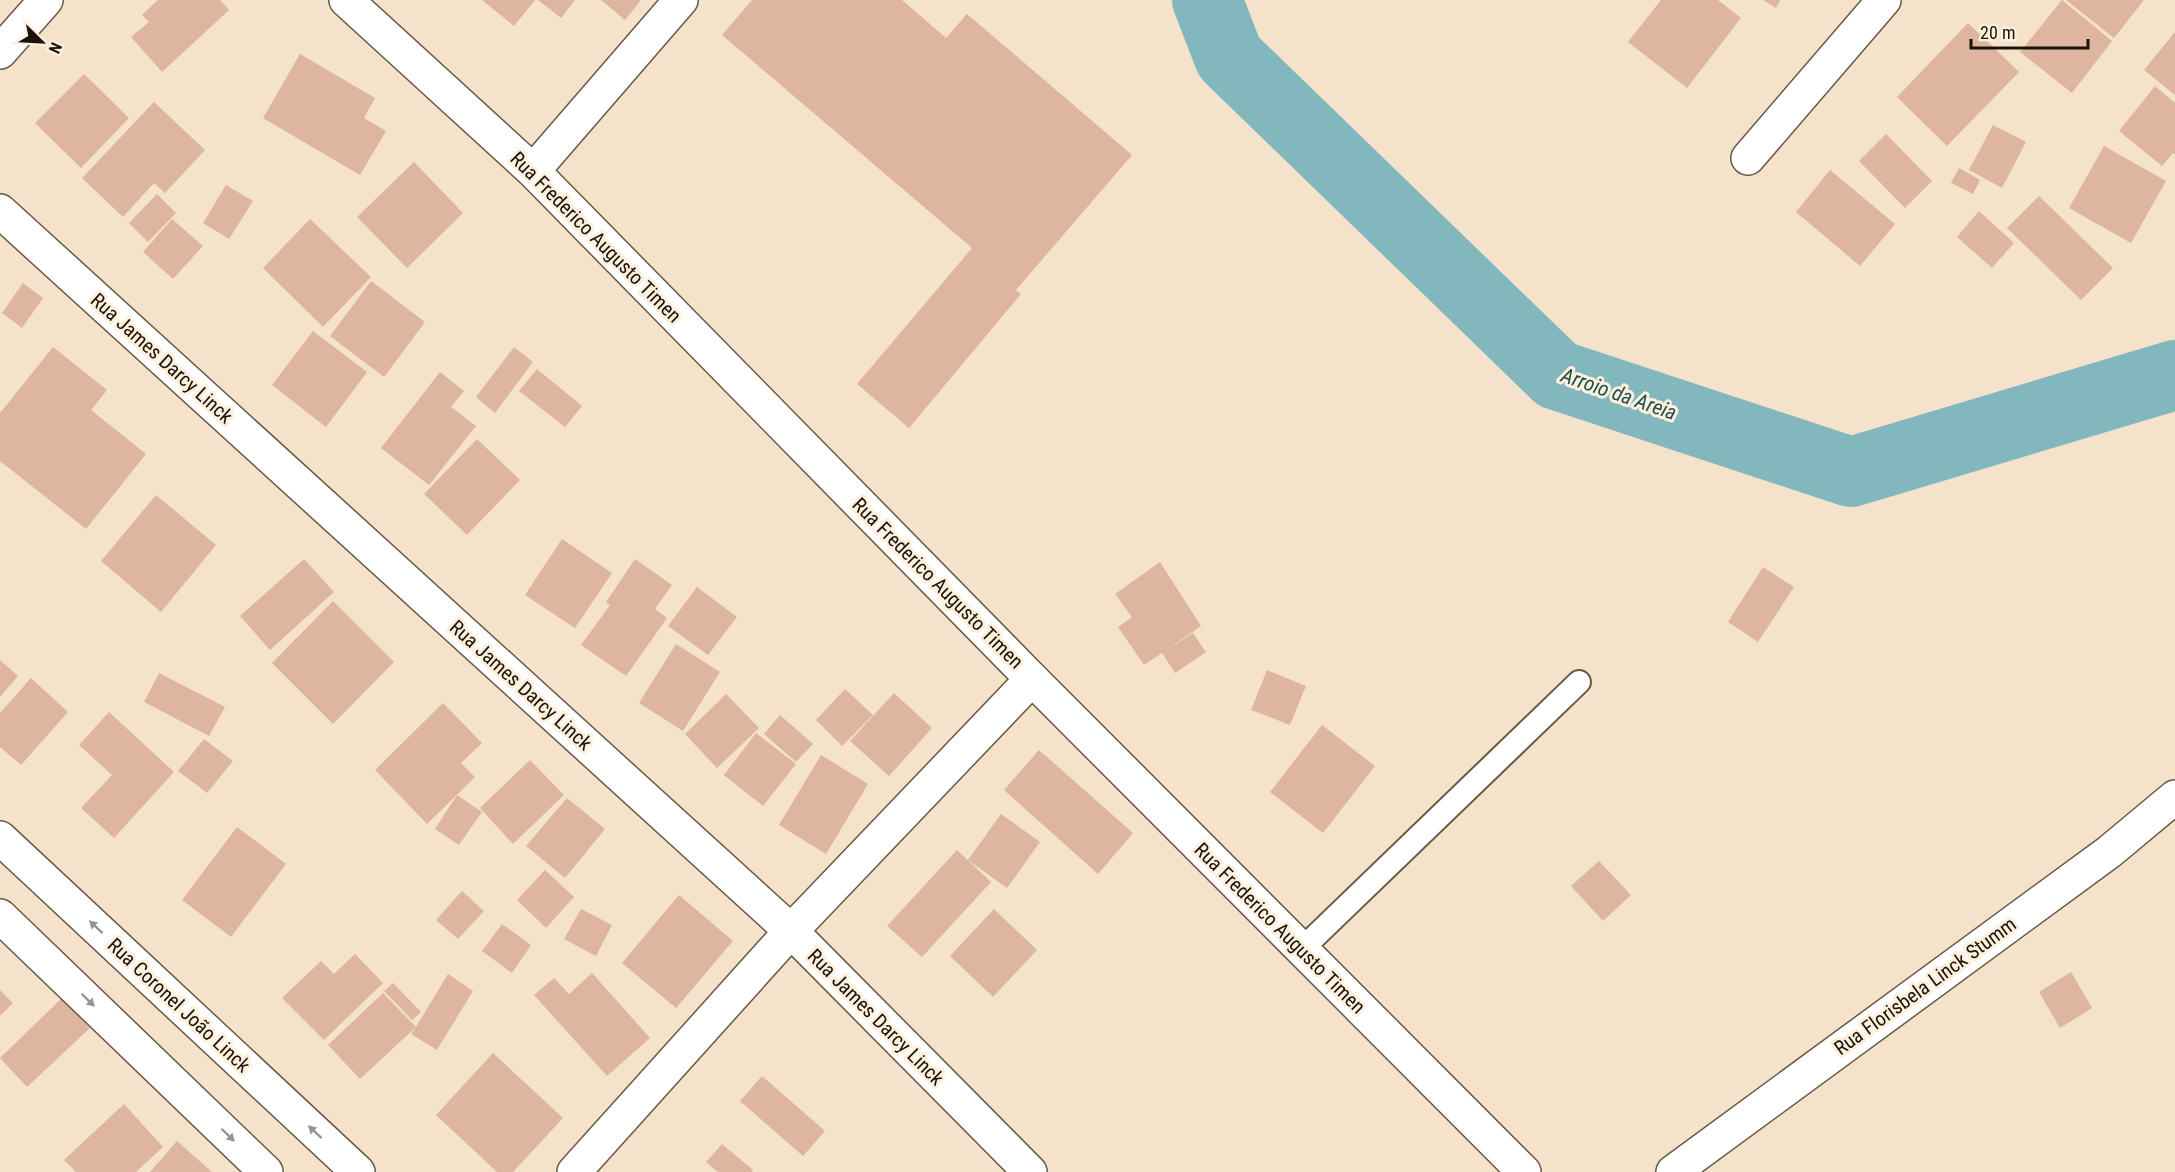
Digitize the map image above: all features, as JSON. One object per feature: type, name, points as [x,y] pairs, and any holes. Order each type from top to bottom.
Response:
[{"type":"street","points":[[0,51],[46,0]]},
{"type":"street","name":"Rua Frederico Augusto Timen","points":[[346,0],[533,171],[1032,679],[1524,1172]]},
{"type":"street","points":[[533,171],[681,0]]},
{"type":"street","points":[[1748,158],[1884,0]]},
{"type":"street","name":"Rua James Darcy Linck","points":[[0,211],[791,931],[1030,1172]]},
{"type":"street","points":[[574,1172],[791,931],[1032,679]]},
{"type":"street","name":"Rua Florisbela Linck Stumm","points":[[1673,1172],[2109,852],[2175,797]]},
{"type":"street","name":"Rua Coronel João Linck","points":[[0,838],[358,1172]]},
{"type":"street","points":[[0,916],[266,1172]]},
{"type":"lane","points":[[1302,949],[1579,682]]},
{"type":"building","points":[[158,0],[220,0],[229,10],[162,72],[131,37],[149,22],[142,15]]},
{"type":"building","points":[[482,0],[535,0],[514,26]]},
{"type":"building","points":[[538,0],[575,0],[561,18]]},
{"type":"building","points":[[601,0],[641,0],[625,20]]},
{"type":"building","points":[[752,0],[902,0],[946,38],[967,14],[1132,155],[1016,290],[1021,294],[909,428],[857,384],[972,248],[722,35]]},
{"type":"building","points":[[1661,0],[1718,0],[1741,18],[1687,88],[1628,42]]},
{"type":"building","points":[[1763,0],[1780,0],[1776,8]]},
{"type":"building","points":[[2062,0],[2112,41],[2072,93],[2020,52]]},
{"type":"building","points":[[2066,0],[2144,0],[2114,38]]},
{"type":"building","points":[[1968,23],[2019,72],[1947,146],[1897,97]]},
{"type":"building","points":[[2175,32],[2175,95],[2144,70]]},
{"type":"building","points":[[300,54],[375,98],[364,118],[386,131],[360,175],[263,118]]},
{"type":"building","points":[[84,74],[129,118],[81,168],[35,123]]},
{"type":"building","points":[[2155,86],[2175,103],[2175,155],[2173,153],[2162,166],[2119,131]]},
{"type":"building","points":[[154,102],[205,150],[165,193],[154,183],[123,217],[82,178]]},
{"type":"building","points":[[1993,125],[2026,142],[2002,188],[1969,170]]},
{"type":"building","points":[[1886,134],[1932,181],[1905,208],[1859,161]]},
{"type":"building","points":[[2104,146],[2166,181],[2131,243],[2069,208]]},
{"type":"building","points":[[414,162],[463,213],[407,268],[357,217]]},
{"type":"building","points":[[1959,168],[1980,180],[1973,194],[1951,183]]},
{"type":"building","points":[[1830,170],[1895,224],[1860,266],[1796,212]]},
{"type":"building","points":[[226,185],[253,201],[229,239],[203,223]]},
{"type":"building","points":[[157,194],[176,213],[148,242],[129,223]]},
{"type":"building","points":[[2039,196],[2113,268],[2081,300],[2007,228]]},
{"type":"building","points":[[1979,211],[2014,243],[1992,268],[1957,237]]},
{"type":"building","points":[[172,219],[203,246],[173,279],[143,252]]},
{"type":"building","points":[[310,219],[371,277],[323,327],[263,268]]},
{"type":"building","points":[[371,281],[425,322],[384,377],[330,336]]},
{"type":"building","points":[[23,283],[43,298],[22,328],[2,313]]},
{"type":"building","points":[[313,331],[367,372],[326,427],[272,385]]},
{"type":"building","points":[[53,347],[107,390],[91,410],[146,454],[86,529],[0,461],[0,413]]},
{"type":"building","points":[[514,347],[533,362],[495,413],[476,397]]},
{"type":"building","points":[[537,369],[582,406],[565,427],[519,391]]},
{"type":"building","points":[[440,372],[464,391],[451,407],[476,426],[429,485],[381,448]]},
{"type":"building","points":[[477,439],[520,480],[467,535],[424,494]]},
{"type":"building","points":[[156,495],[216,545],[161,612],[101,561]]},
{"type":"building","points":[[562,539],[612,573],[575,628],[525,595]]},
{"type":"building","points":[[304,559],[334,592],[270,650],[240,616]]},
{"type":"building","points":[[635,559],[672,585],[655,609],[667,618],[626,676],[581,645],[610,605],[606,602]]},
{"type":"building","points":[[1160,562],[1201,626],[1165,651],[1193,633],[1206,652],[1175,673],[1162,653],[1144,665],[1118,627],[1132,617],[1115,594]]},
{"type":"building","points":[[1763,567],[1794,587],[1758,642],[1728,622]]},
{"type":"building","points":[[697,587],[737,617],[708,655],[668,626]]},
{"type":"building","points":[[333,601],[394,662],[333,724],[272,663]]},
{"type":"building","points":[[676,644],[720,672],[683,731],[639,703]]},
{"type":"building","points":[[0,660],[18,676],[0,697]]},
{"type":"building","points":[[1267,670],[1306,686],[1290,725],[1251,710]]},
{"type":"building","points":[[159,673],[225,707],[209,736],[144,702]]},
{"type":"building","points":[[31,678],[68,712],[21,765],[0,747],[0,713]]},
{"type":"building","points":[[845,689],[873,715],[842,746],[816,720]]},
{"type":"building","points":[[894,693],[932,728],[889,776],[850,741]]},
{"type":"building","points":[[726,694],[759,728],[717,768],[685,734]]},
{"type":"building","points":[[443,703],[482,743],[461,763],[475,777],[427,824],[375,770]]},
{"type":"building","points":[[109,712],[174,772],[114,838],[81,808],[112,775],[79,745]]},
{"type":"building","points":[[780,715],[813,744],[796,762],[764,734]]},
{"type":"building","points":[[1322,725],[1375,766],[1323,833],[1270,792]]},
{"type":"building","points":[[756,733],[796,764],[763,806],[724,775]]},
{"type":"building","points":[[204,739],[233,761],[207,793],[178,771]]},
{"type":"building","points":[[1039,750],[1133,833],[1098,874],[1004,790]]},
{"type":"building","points":[[821,755],[868,784],[826,854],[779,825]]},
{"type":"building","points":[[530,760],[564,795],[513,844],[480,808]]},
{"type":"building","points":[[457,795],[482,812],[459,845],[435,829]]},
{"type":"building","points":[[567,798],[605,829],[565,878],[526,846]]},
{"type":"building","points":[[1001,814],[1040,842],[1007,888],[968,860]]},
{"type":"building","points":[[237,827],[286,864],[231,937],[182,900]]},
{"type":"building","points":[[957,850],[991,882],[922,957],[887,926]]},
{"type":"building","points":[[1599,861],[1631,895],[1603,921],[1571,886]]},
{"type":"building","points":[[545,870],[574,897],[546,928],[517,900]]},
{"type":"building","points":[[462,891],[484,911],[458,939],[436,920]]},
{"type":"building","points":[[679,895],[733,941],[676,1008],[622,963]]},
{"type":"building","points":[[581,909],[612,925],[596,956],[564,939]]},
{"type":"building","points":[[994,909],[1037,950],[993,997],[950,956]]},
{"type":"building","points":[[502,924],[531,945],[512,973],[482,951]]},
{"type":"building","points":[[355,954],[383,983],[324,1040],[282,998],[321,961],[334,974]]},
{"type":"building","points":[[2071,972],[2092,1008],[2060,1028],[2039,992]]},
{"type":"building","points":[[592,973],[650,1038],[607,1076],[534,995],[554,978],[569,994]]},
{"type":"building","points":[[448,974],[473,991],[437,1050],[411,1034]]},
{"type":"building","points":[[393,983],[421,1012],[412,1020],[384,991]]},
{"type":"building","points":[[0,990],[13,1003],[0,1016]]},
{"type":"building","points":[[383,993],[416,1027],[360,1079],[328,1045]]},
{"type":"building","points":[[62,998],[90,1028],[27,1087],[0,1058]]},
{"type":"building","points":[[493,1053],[563,1118],[513,1172],[497,1172],[436,1115]]},
{"type":"building","points":[[762,1076],[825,1131],[803,1156],[740,1101]]},
{"type":"building","points":[[124,1104],[163,1147],[136,1172],[76,1172],[64,1160]]},
{"type":"building","points":[[177,1141],[212,1172],[150,1172]]},
{"type":"building","points":[[722,1144],[753,1170],[752,1172],[718,1172],[706,1162]]},
{"type":"waterway","name":"Arroio da Areia","points":[[1207,0],[1229,57],[1557,375],[1851,472],[2175,375]]}]
